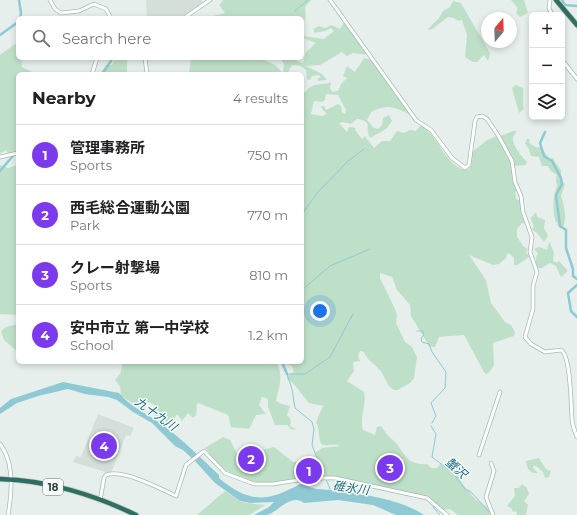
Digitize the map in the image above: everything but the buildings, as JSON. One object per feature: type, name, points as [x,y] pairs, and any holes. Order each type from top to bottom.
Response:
[{"type":"highway","points":[[556,0],[577,25]]},
{"type":"highway","name":"18","points":[[0,479],[57,487],[100,500],[136,515]]},
{"type":"highway","name":"18","points":[[100,500],[131,515]]},
{"type":"street","points":[[50,0],[55,9],[63,14],[79,11],[91,4],[98,4],[106,8],[110,16]]},
{"type":"street","points":[[187,16],[210,0]]},
{"type":"street","points":[[330,0],[416,120],[431,130],[455,161],[465,168],[469,166],[477,117],[482,116],[486,118],[498,135],[514,167],[515,182],[521,196],[522,212],[532,238],[530,252],[537,272],[533,290],[534,308],[525,337],[531,344],[545,352],[561,350],[566,355],[571,390],[572,418],[577,437]]},
{"type":"street","points":[[550,0],[549,5],[551,12]]},
{"type":"street","points":[[93,72],[96,60]]},
{"type":"street","points":[[145,60],[147,72]]},
{"type":"street","points":[[565,64],[577,79]]},
{"type":"street","points":[[0,157],[16,154]]},
{"type":"street","points":[[479,455],[500,392]]},
{"type":"street","points":[[0,444],[6,454],[11,480],[8,515]]},
{"type":"street","points":[[100,500],[104,478],[113,473],[135,478],[176,496],[185,466],[202,451],[204,451],[222,472],[241,480],[260,485],[299,479],[325,478],[427,498],[447,515]]},
{"type":"street","points":[[491,463],[494,471],[486,496],[493,515]]},
{"type":"shaded area","points":[[146,0],[201,0],[203,2],[183,16],[147,16]]},
{"type":"shaded area","points":[[98,414],[134,428],[130,436],[126,435],[111,473],[73,462],[76,456],[81,457]]},
{"type":"green space","points":[[223,0],[311,0],[305,7],[306,14],[304,22],[304,16],[213,16],[225,13],[219,5]]},
{"type":"green space","points":[[511,0],[524,0],[528,13],[520,17],[516,12],[518,8]]},
{"type":"green space","points":[[453,1],[461,3],[481,37],[481,48],[487,48],[490,53],[488,61],[484,55],[477,62],[473,62],[465,57],[467,35],[462,20],[458,21],[454,18],[448,17],[431,30],[428,29],[439,18],[443,11],[450,7]]},
{"type":"green space","points":[[344,22],[369,55],[353,53],[347,56],[342,52],[320,65],[306,66],[322,74],[327,80],[318,81],[318,78],[321,78],[319,75],[312,76],[310,80],[307,79],[306,70],[300,66],[292,65],[288,72],[283,72],[284,65],[282,60],[296,60],[303,63],[306,52],[316,43],[304,38],[304,36],[324,39],[334,31],[331,28],[314,33],[314,29],[318,26],[325,28],[331,25],[340,29]]},
{"type":"green space","points":[[16,43],[16,60],[21,60],[22,67],[32,72],[16,72],[16,151],[8,154],[6,150],[0,154],[0,55]]},
{"type":"green space","points":[[364,58],[371,60],[412,116],[392,107],[377,109],[371,112],[367,120],[374,128],[378,129],[382,125],[383,118],[389,115],[392,121],[386,129],[370,138],[368,134],[368,125],[362,120],[357,119],[351,124],[343,122],[339,123],[347,132],[349,127],[356,128],[355,130],[362,139],[365,136],[374,148],[382,141],[390,141],[397,131],[404,133],[410,130],[416,131],[421,125],[433,136],[448,158],[460,168],[467,170],[469,169],[472,152],[487,140],[497,136],[509,157],[518,190],[515,192],[516,199],[519,200],[521,197],[522,215],[526,224],[522,223],[517,229],[517,237],[524,247],[528,249],[526,252],[529,257],[517,265],[514,265],[514,258],[509,253],[506,255],[507,257],[499,264],[493,265],[469,255],[486,280],[491,303],[505,322],[511,325],[515,333],[514,336],[493,343],[494,365],[489,373],[486,374],[484,372],[464,335],[439,337],[435,347],[429,346],[411,316],[410,305],[397,290],[392,277],[380,273],[380,278],[397,315],[396,323],[405,342],[412,347],[417,357],[414,378],[410,383],[398,390],[394,390],[389,386],[381,371],[368,359],[363,351],[360,351],[358,356],[360,361],[353,362],[354,371],[347,381],[364,392],[365,402],[362,420],[363,430],[375,435],[377,427],[381,426],[406,457],[414,463],[427,464],[431,468],[437,468],[440,464],[456,473],[464,486],[476,500],[487,507],[491,515],[458,515],[450,509],[443,510],[430,498],[424,496],[326,477],[315,453],[322,448],[340,446],[321,444],[316,422],[323,406],[309,403],[293,383],[287,379],[287,376],[294,372],[292,366],[286,364],[304,364],[304,92],[306,92],[314,85],[331,82],[330,88],[332,92],[338,91],[341,84],[347,78],[343,76],[347,66],[355,72]],"holes":[[[326,94],[338,95],[346,110],[345,114],[342,112],[341,106],[338,104],[326,110],[324,106],[321,106],[327,114],[322,116],[311,114],[314,101],[322,102],[325,100]]]},
{"type":"green space","points":[[114,60],[127,60],[127,72],[101,72],[106,65],[112,65]]},
{"type":"green space","points":[[191,60],[264,60],[275,65],[282,72],[189,72]]},
{"type":"green space","points":[[516,85],[523,88],[524,109],[519,113],[512,88]]},
{"type":"green space","points":[[517,131],[513,137],[515,147],[527,162],[526,165],[515,166],[500,136]]},
{"type":"green space","points":[[527,139],[529,139],[530,144],[538,148],[540,147],[539,143],[541,140],[541,145],[545,153],[550,159],[554,158],[554,161],[561,170],[561,181],[565,184],[561,196],[565,217],[562,229],[558,226],[554,216],[553,203],[557,186],[557,175],[550,170],[548,166],[542,166],[539,157],[531,156],[529,149],[525,144]]},
{"type":"green space","points":[[0,165],[8,168],[16,166],[16,315],[0,314]]},
{"type":"green space","points":[[536,212],[537,217],[545,220],[544,228],[548,236],[544,242],[537,233],[531,229],[534,228],[531,218]]},
{"type":"green space","points":[[549,241],[554,253],[553,261],[557,263],[559,261],[568,271],[561,277],[556,266],[550,263],[542,268],[538,268],[536,264],[538,253],[534,249],[539,247],[547,250]]},
{"type":"green space","points":[[16,324],[16,350],[4,340],[1,331],[6,327]]},
{"type":"green space","points":[[122,364],[277,364],[280,371],[280,376],[276,401],[290,406],[287,415],[291,420],[290,426],[297,430],[291,429],[287,425],[275,425],[268,407],[268,399],[262,397],[259,405],[266,414],[256,415],[249,429],[231,427],[228,415],[198,403],[196,406],[196,415],[193,418],[188,413],[182,421],[177,414],[167,427],[154,417],[158,407],[149,402],[146,404],[145,411],[121,396],[120,386],[115,380],[121,372]]},
{"type":"green space","points":[[223,437],[230,440],[238,456],[274,447],[293,462],[299,462],[298,478],[283,481],[259,482],[248,481],[229,472],[208,454],[209,452],[205,448]]},
{"type":"green space","points":[[539,458],[546,469],[551,471],[549,477],[545,478],[543,472],[536,466],[533,466],[533,468],[538,473],[533,473],[528,469],[526,461]]},
{"type":"green space","points":[[306,460],[308,462],[315,461],[321,477],[300,478],[300,464]]},
{"type":"green space","points":[[522,484],[527,488],[529,494],[524,501],[528,505],[526,515],[517,515],[516,511],[513,512],[512,509],[507,506],[515,496],[514,488],[519,488]]},
{"type":"green space","points":[[225,491],[241,502],[265,505],[250,515],[197,515]]},
{"type":"water","points":[[63,382],[119,393],[129,403],[158,422],[178,438],[219,475],[219,478],[240,492],[250,496],[269,497],[302,483],[315,489],[341,491],[384,499],[405,505],[424,515],[396,515],[373,505],[338,500],[304,503],[294,500],[267,515],[254,515],[269,507],[274,502],[251,503],[240,501],[215,483],[195,461],[183,450],[175,446],[152,423],[133,412],[117,400],[108,397],[85,394],[68,389],[17,403],[0,414],[0,408],[11,399]]},
{"type":"waterway","points":[[19,0],[20,16]]},
{"type":"waterway","points":[[295,11],[308,0]]},
{"type":"waterway","points":[[562,0],[565,5],[577,6]]},
{"type":"waterway","points":[[0,35],[16,23]]},
{"type":"waterway","points":[[103,72],[112,60]]},
{"type":"waterway","points":[[545,132],[540,143],[544,156],[552,161],[561,178],[562,184],[556,195],[560,226],[566,230],[566,248],[573,269],[573,276],[577,279]]},
{"type":"waterway","points":[[304,211],[318,192],[348,161],[364,149]]},
{"type":"waterway","points":[[0,171],[16,152]]},
{"type":"waterway","points":[[304,288],[330,266],[370,249]]},
{"type":"waterway","points":[[577,285],[568,293],[571,311],[577,317]]},
{"type":"waterway","points":[[324,477],[312,445],[314,429],[312,422],[295,408],[292,389],[287,374],[305,374],[330,357],[353,314]]},
{"type":"waterway","name":"蟹沢","points":[[417,331],[423,331],[424,334],[421,339],[422,342],[429,344],[432,352],[446,372],[445,388],[431,403],[436,416],[432,423]]},
{"type":"waterway","points":[[283,364],[287,374]]},
{"type":"waterway","name":"蟹沢","points":[[431,426],[436,434],[432,457],[453,473],[465,489],[471,492],[492,515]]},
{"type":"waterway","name":"碓氷川","points":[[326,479],[330,489]]},
{"type":"waterway","points":[[434,505],[433,507],[440,515]]},
{"type":"place","name":"安中市立 第一中学校","points":[[104,446]]},
{"type":"place","name":"西毛総合運動公園","points":[[251,459]]},
{"type":"place","name":"クレー射撃場","points":[[390,468]]},
{"type":"place","name":"管理事務所","points":[[309,471]]},
{"type":"water label","name":"九十九川","points":[[156,414]]}]
